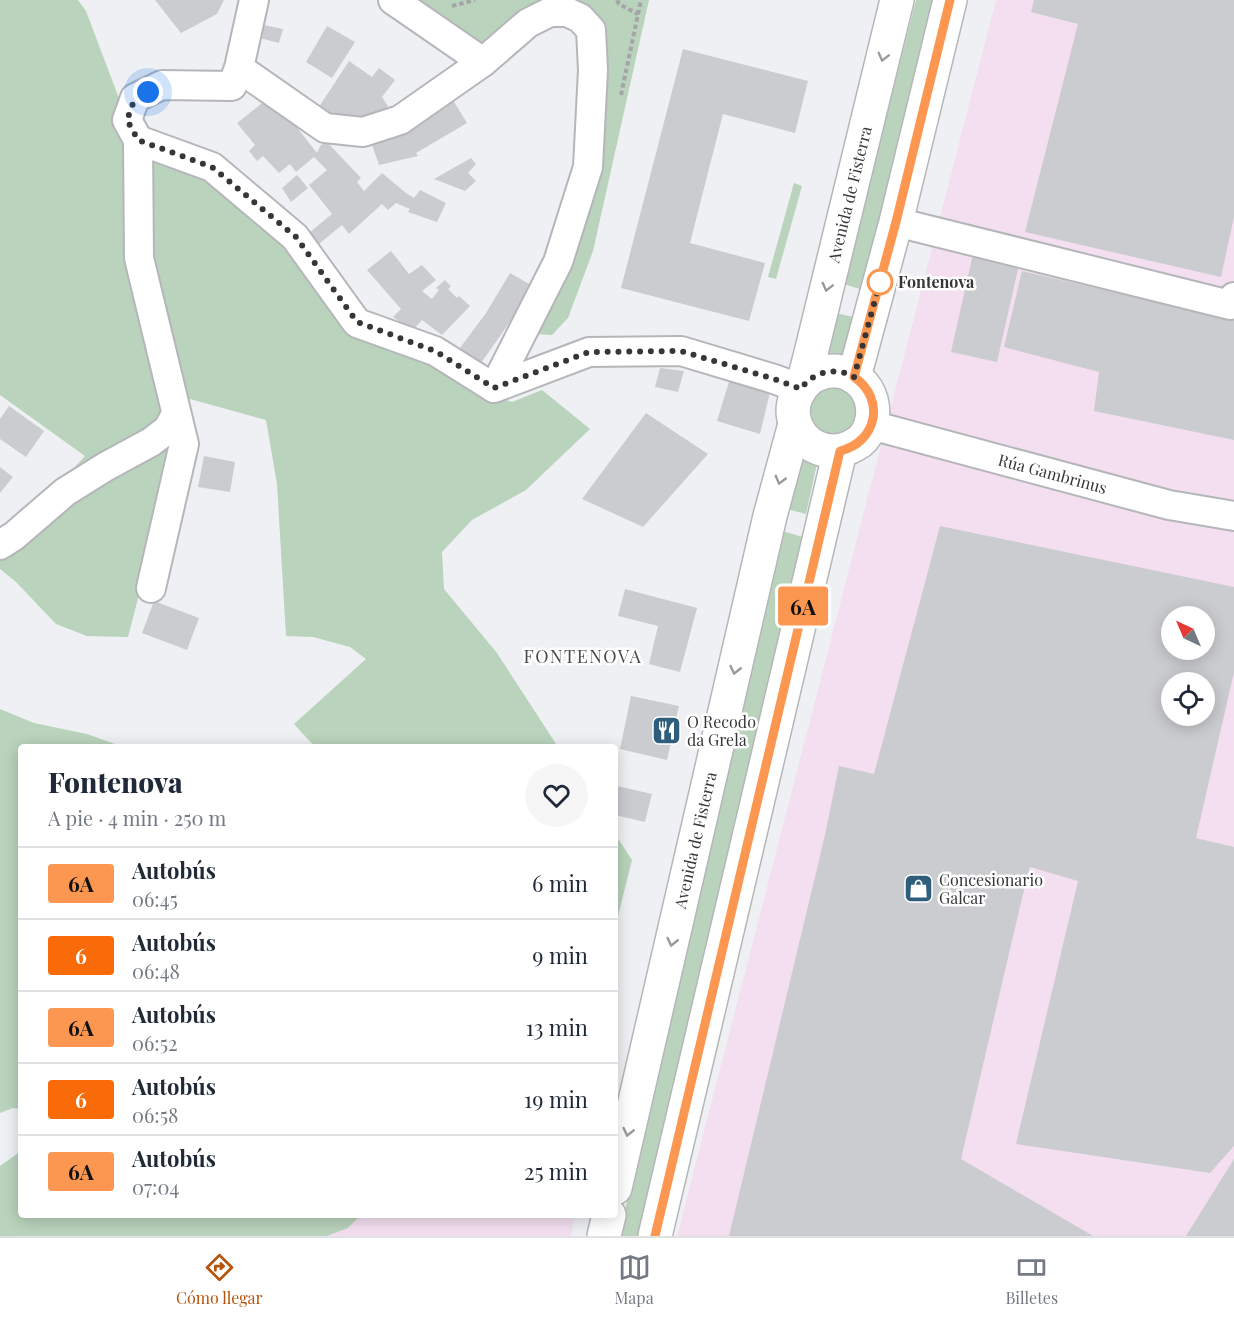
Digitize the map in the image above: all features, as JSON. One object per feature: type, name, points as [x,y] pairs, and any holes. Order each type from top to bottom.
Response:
[{"type":"main road","name":"Avenida de Fisterra","points":[[618,1175],[770,516],[795,424],[793,410],[801,388],[897,0]]},
{"type":"main road","points":[[854,377],[896,222],[950,0]]},
{"type":"main road","points":[[795,424],[810,444],[822,450],[835,452],[848,449],[859,442],[868,432],[873,420],[874,406],[869,393],[862,382],[851,375],[825,372],[812,377],[801,388]]},
{"type":"main road","points":[[655,1236],[840,451]]},
{"type":"main road","points":[[604,1236],[608,1218]]},
{"type":"street","points":[[151,588],[184,444],[139,258],[138,140],[127,120],[135,98],[162,85],[232,86],[239,68],[254,0]]},
{"type":"street","points":[[393,0],[483,62]]},
{"type":"street","points":[[239,68],[325,128],[363,132],[400,120],[483,62],[528,23],[550,12],[567,12],[580,18],[591,30],[592,70],[588,167],[558,262],[494,388]]},
{"type":"street","points":[[138,140],[212,167],[296,237],[357,322],[435,351],[494,388]]},
{"type":"street","points":[[896,222],[1230,305],[1234,297]]},
{"type":"street","points":[[494,388],[589,352],[681,351],[801,388]]},
{"type":"street","points":[[0,545],[14,536],[65,492],[105,466],[151,442],[168,429],[176,414]]},
{"type":"street","name":"Rúa Gambrinus","points":[[871,425],[1169,506],[1234,516]]},
{"type":"path","points":[[617,0],[638,15]]},
{"type":"shaded area","points":[[996,0],[1234,0],[1234,1236],[677,1236]]},
{"type":"shaded area","points":[[358,1218],[574,1218],[571,1236],[327,1236],[348,1228]]},
{"type":"green space","points":[[0,0],[78,0],[86,11],[120,101],[116,117],[121,140],[152,150],[225,187],[285,244],[345,322],[424,358],[466,387],[512,402],[542,390],[590,429],[526,490],[472,520],[442,552],[444,589],[497,653],[556,744],[312,744],[294,724],[366,659],[350,647],[313,637],[286,636],[277,484],[266,420],[190,399],[128,637],[87,636],[56,624],[16,582],[0,569],[0,532],[49,495],[85,456],[0,395]]},
{"type":"green space","points":[[413,0],[649,0],[593,251],[568,318],[552,335],[533,334],[589,190],[584,10],[489,46],[471,43]]},
{"type":"green space","points":[[916,0],[936,0],[863,290],[844,284]]},
{"type":"green space","points":[[794,183],[802,186],[776,279],[768,277]]},
{"type":"green space","points":[[836,313],[853,317],[842,355],[832,357],[824,355]]},
{"type":"green space","points":[[824,385],[851,389],[862,414],[848,437],[812,432],[805,405]]},
{"type":"green space","points":[[800,455],[818,459],[806,514],[787,509]]},
{"type":"green space","points":[[782,531],[803,537],[641,1236],[619,1236]]},
{"type":"green space","points":[[0,709],[34,723],[87,734],[115,744],[18,744],[18,1109],[0,1113]]},
{"type":"green space","points":[[618,839],[632,860],[618,916]]},
{"type":"green space","points":[[18,1153],[18,1218],[358,1218],[348,1228],[327,1236],[0,1236],[0,1166]]},
{"type":"building","points":[[155,0],[224,0],[217,14],[181,33]]},
{"type":"building","points":[[1034,0],[1234,0],[1234,217],[1221,277],[1025,232],[1078,24],[1031,12]]},
{"type":"building","points":[[264,25],[283,29],[279,43],[260,38]]},
{"type":"building","points":[[327,26],[355,42],[332,78],[306,62]]},
{"type":"building","points":[[683,49],[808,81],[795,133],[723,114],[690,243],[765,263],[749,321],[621,288]]},
{"type":"building","points":[[349,61],[372,77],[379,68],[395,80],[382,97],[388,106],[377,120],[336,123],[317,110]]},
{"type":"building","points":[[270,97],[317,153],[326,141],[361,178],[357,182],[364,191],[382,173],[414,198],[420,190],[446,203],[437,222],[408,212],[410,209],[396,203],[388,210],[382,204],[349,234],[342,225],[314,248],[304,237],[332,214],[309,185],[327,170],[314,157],[296,172],[290,164],[279,173],[263,156],[257,161],[249,151],[255,145],[237,123]]},
{"type":"building","points":[[451,97],[467,123],[416,153],[418,156],[379,165],[369,136]]},
{"type":"building","points":[[471,158],[476,164],[468,173],[476,181],[465,191],[434,179]]},
{"type":"building","points":[[297,175],[308,188],[291,202],[282,188]]},
{"type":"building","points":[[974,249],[1020,260],[997,362],[951,352]]},
{"type":"building","points":[[391,251],[409,274],[422,265],[436,280],[422,291],[432,299],[439,290],[436,288],[445,280],[451,286],[448,289],[470,306],[442,335],[422,320],[412,331],[393,317],[401,309],[367,270]]},
{"type":"building","points":[[1022,271],[1234,320],[1234,440],[1094,411],[1099,372],[1004,347]]},
{"type":"building","points":[[510,273],[531,285],[507,326],[481,363],[460,348],[486,313]]},
{"type":"building","points":[[660,368],[684,371],[678,392],[655,387]]},
{"type":"building","points":[[732,372],[772,384],[760,434],[717,421]]},
{"type":"building","points":[[9,406],[44,431],[26,457],[0,439],[0,419]]},
{"type":"building","points":[[646,413],[708,454],[643,527],[582,499]]},
{"type":"building","points":[[204,456],[235,462],[230,492],[198,487]]},
{"type":"building","points":[[0,467],[13,477],[0,493]]},
{"type":"building","name":"Concesionario Galcar","points":[[940,526],[1234,587],[1234,672],[1196,838],[1234,847],[1234,1146],[1210,1173],[1016,1144],[1078,881],[1030,867],[961,1159],[1093,1236],[729,1236],[825,835],[839,766],[874,774]]},
{"type":"building","points":[[625,589],[697,608],[680,672],[649,664],[658,626],[618,616]]},
{"type":"building","points":[[154,601],[199,618],[187,650],[142,633]]},
{"type":"building","points":[[631,696],[679,706],[667,760],[620,749]]},
{"type":"building","points":[[618,786],[652,794],[645,822],[618,816]]},
{"type":"building","points":[[1234,1159],[1234,1236],[1186,1236]]},
{"type":"bus line","name":"6A","points":[[655,1236],[840,451],[859,442],[868,432],[873,420],[874,406],[869,393],[862,382],[854,377],[896,222],[950,0]]},
{"type":"place","name":"Fontenova","points":[[880,282]]},
{"type":"place","name":"O Recodo da Grela","points":[[666,731]]},
{"type":"place","name":"Concesionario Galcar","points":[[918,889]]},
{"type":"district","name":"FONTENOVA","points":[[583,657]]},
{"type":"route","points":[[148,92],[135,98],[127,120],[138,140],[212,167],[296,237],[357,322],[435,351],[494,388],[589,352],[681,351],[801,389],[812,377],[825,372],[838,372],[854,377],[880,282]]}]
